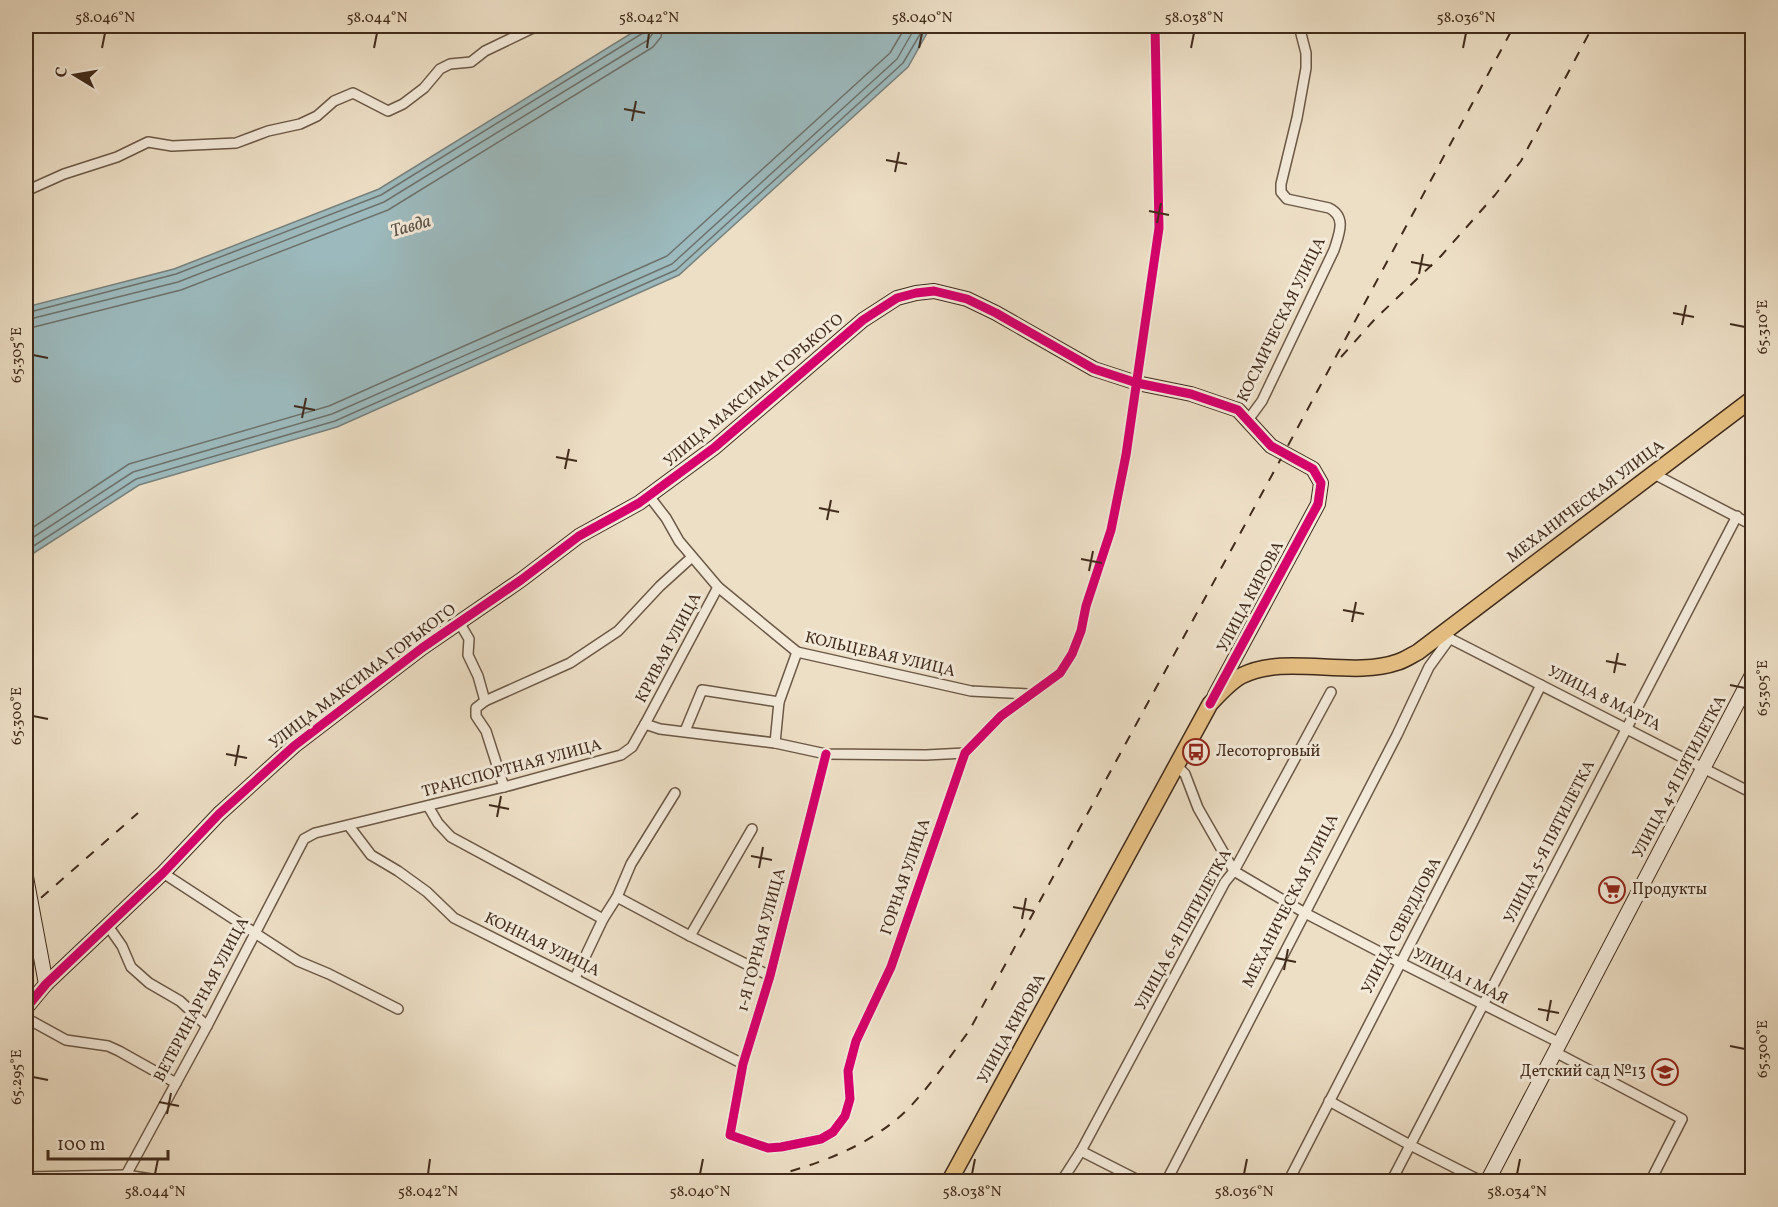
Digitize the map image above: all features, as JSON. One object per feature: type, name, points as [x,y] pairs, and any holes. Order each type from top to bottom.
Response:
[{"type":"main road","name":"МЕХАНИЧЕСКАЯ УЛИЦА","points":[[1446,636],[1752,399]]},
{"type":"main road","name":"УЛИЦА КИРОВА","points":[[949,1182],[1210,704],[1239,677],[1252,672],[1300,666],[1342,668],[1380,666],[1399,662],[1446,636]]},
{"type":"street","points":[[26,191],[85,167],[117,157],[147,142],[172,146],[236,143],[268,131],[300,124],[317,116],[334,101],[352,93],[388,111],[403,104],[424,88],[440,69],[450,64],[471,62],[485,51],[537,26]]},
{"type":"street","name":"ГОРНАЯ УЛИЦА","points":[[730,1135],[768,1148],[821,1139],[833,1132],[848,1110],[850,1099],[848,1071],[856,1041],[891,967],[965,753],[1001,716],[1028,694],[1060,673],[1072,654],[1081,631],[1086,606],[1111,530],[1126,455],[1159,228],[1155,26]]},
{"type":"street","name":"КОСМИЧЕСКАЯ УЛИЦА","points":[[1248,420],[1267,390],[1335,250],[1341,229],[1341,223],[1335,211],[1329,207],[1287,199],[1281,192],[1306,68],[1306,53],[1299,26]]},
{"type":"street","name":"УЛИЦА МАКСИМА ГОРЬКОГО","points":[[26,1008],[46,984],[163,873],[219,814],[294,746],[422,648],[521,580],[579,536],[648,496],[714,447],[863,320],[897,298],[916,292],[934,291],[967,299],[1094,369],[1137,383],[1191,394],[1238,410],[1271,446],[1313,469],[1321,483],[1318,504]]},
{"type":"street","points":[[1654,474],[1752,525]]},
{"type":"street","name":"КОЛЬЦЕВАЯ УЛИЦА","points":[[648,496],[666,518],[679,541],[718,587],[797,652],[971,691],[1028,694]]},
{"type":"street","name":"УЛИЦА КИРОВА","points":[[1210,704],[1318,504]]},
{"type":"street","name":"УЛИЦА 5-Я ПЯТИЛЕТКА","points":[[1391,1182],[1737,516]]},
{"type":"street","points":[[504,787],[486,730],[476,716],[476,708],[484,701],[570,663],[618,631],[660,586],[692,557]]},
{"type":"street","name":"КРИВАЯ УЛИЦА","points":[[645,724],[718,587]]},
{"type":"street","points":[[459,622],[469,639],[468,655],[478,676],[484,701]]},
{"type":"street","name":"УЛИЦА 8 МАРТА","points":[[1446,636],[1752,793]]},
{"type":"street","name":"МЕХАНИЧЕСКАЯ УЛИЦА","points":[[1166,1182],[1446,636]]},
{"type":"street","points":[[775,743],[779,702],[797,652]]},
{"type":"street","name":"УЛИЦА 4-Я ПЯТИЛЕТКА","points":[[1485,1182],[1752,675]]},
{"type":"street","name":"УЛИЦА СВЕРДЛОВА","points":[[1288,1182],[1399,962],[1472,825],[1541,685]]},
{"type":"street","points":[[685,731],[702,690],[779,702]]},
{"type":"street","name":"УЛИЦА 6-Я ПЯТИЛЕТКА","points":[[1061,1182],[1081,1151],[1225,882],[1234,871],[1331,692]]},
{"type":"street","points":[[645,724],[660,729],[775,743],[826,754],[965,753]]},
{"type":"street","name":"ТРАНСПОРТНАЯ УЛИЦА","points":[[304,839],[315,833],[504,787],[621,755],[632,747],[645,724]]},
{"type":"street","name":"1-Я ГОРНАЯ УЛИЦА","points":[[730,1135],[743,1064],[770,976],[826,754]]},
{"type":"street","name":"УЛИЦА 1 МАЯ","points":[[1177,766],[1185,774],[1198,808],[1234,871],[1305,913],[1558,1047],[1682,1119],[1650,1182]]},
{"type":"street","points":[[575,978],[603,919],[617,897],[631,864],[675,793]]},
{"type":"street","points":[[428,806],[438,823],[451,837],[603,919]]},
{"type":"street","name":"КОННАЯ УЛИЦА","points":[[350,826],[370,855],[398,871],[427,892],[453,918],[743,1064]]},
{"type":"street","points":[[690,936],[752,829]]},
{"type":"street","name":"ВЕТЕРИНАРНАЯ УЛИЦА","points":[[126,1175],[207,1026],[304,839]]},
{"type":"street","points":[[163,873],[298,961],[330,974],[398,1009]]},
{"type":"street","points":[[26,877],[46,984]]},
{"type":"street","points":[[617,897],[770,976]]},
{"type":"street","points":[[108,926],[122,946],[131,967],[149,983],[180,1001],[207,1026]]},
{"type":"street","points":[[26,1018],[66,1040],[108,1046],[176,1083]]},
{"type":"street","points":[[1329,1101],[1485,1182]]},
{"type":"street","points":[[1081,1151],[1142,1182]]},
{"type":"street","points":[[26,1177],[126,1175],[170,1182]]},
{"type":"water","name":"Тавда","points":[[643,26],[931,26],[908,67],[679,275],[337,427],[139,485],[26,558],[26,307],[174,269],[379,189]]},
{"type":"railway","points":[[752,1182],[825,1160],[860,1144],[892,1123],[913,1104],[969,1031],[1514,26]]},
{"type":"railway","points":[[1341,357],[1375,319],[1441,256],[1495,195],[1521,161],[1593,26]]},
{"type":"railway","points":[[26,911],[138,813]]},
{"type":"cycle path","points":[[826,754],[770,976],[743,1064],[730,1135],[768,1148],[821,1139],[833,1132],[845,1116],[850,1099],[848,1071],[856,1041],[891,967],[965,753],[1001,716],[1060,673],[1072,654],[1081,631],[1086,606],[1111,530],[1126,455],[1159,228],[1155,26]]},
{"type":"cycle path","points":[[26,1008],[46,984],[163,873],[219,814],[294,746],[422,648],[521,580],[579,536],[639,503],[715,447],[863,320],[897,298],[916,293],[934,291],[967,299],[1094,369],[1137,383],[1191,394],[1238,410],[1271,446],[1313,469],[1321,483],[1318,504],[1210,704]]},
{"type":"place","name":"Лесоторговый","points":[[1196,752]]},
{"type":"place","name":"Продукты","points":[[1612,890]]},
{"type":"place","name":"Детский сад №13","points":[[1665,1072]]}]
